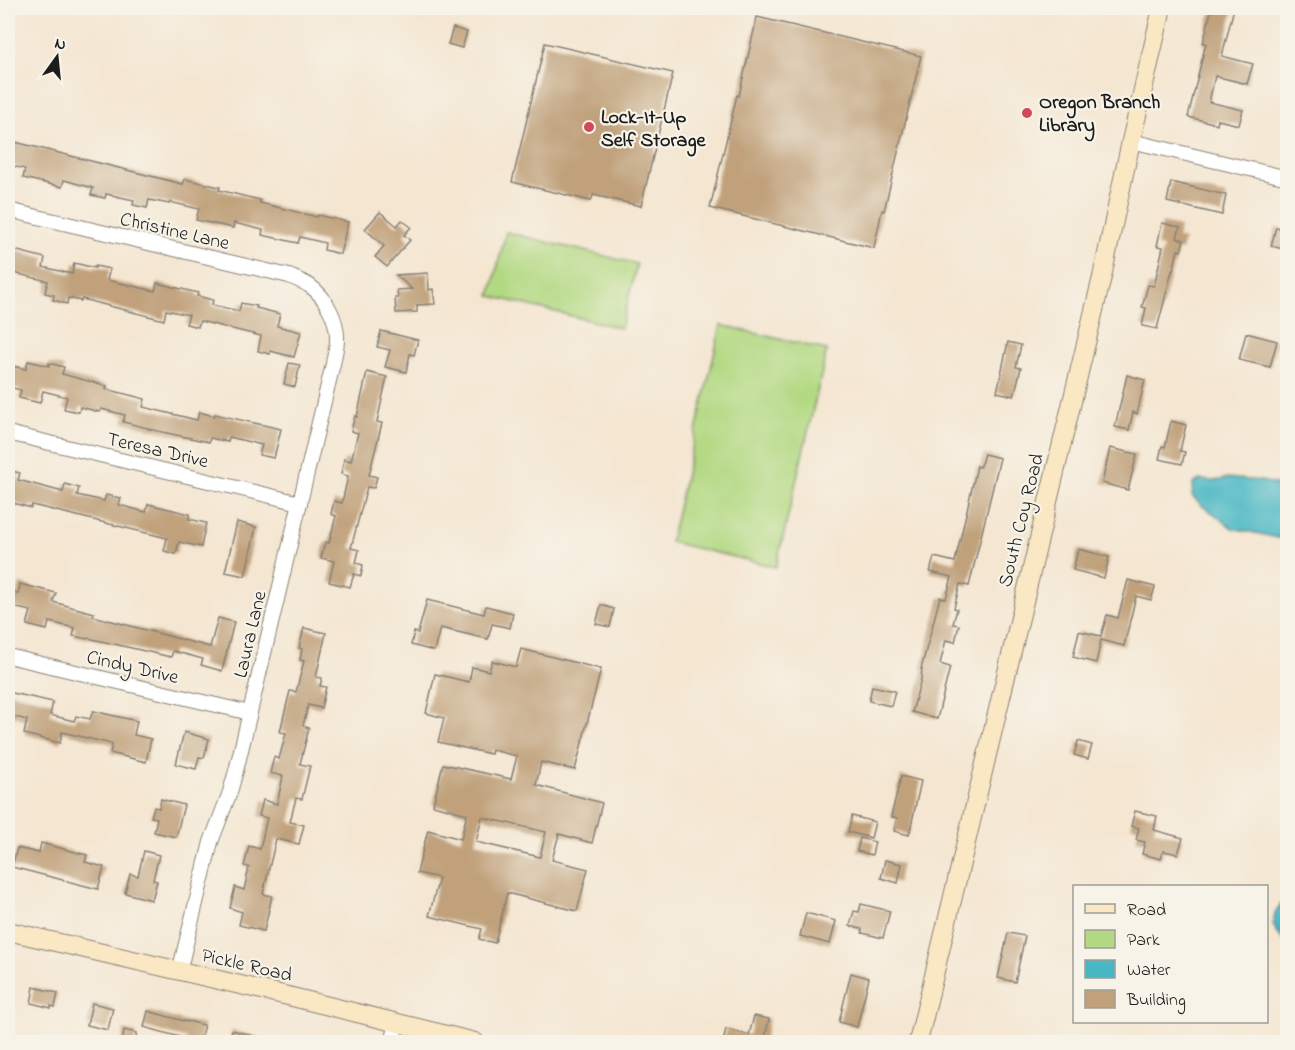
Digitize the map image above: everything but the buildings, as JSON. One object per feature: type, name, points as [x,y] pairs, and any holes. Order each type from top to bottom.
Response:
[{"type":"street","name":"South Coy Road","points":[[918,1042],[1102,277],[1162,8]]},
{"type":"street","points":[[1131,141],[1287,178]]},
{"type":"street","name":"Christine Lane","points":[[8,210],[289,276],[312,287],[326,303]]},
{"type":"street","name":"Laura Lane","points":[[179,972],[211,842],[230,792],[250,713],[338,340],[334,321],[326,303]]},
{"type":"street","name":"Teresa Drive","points":[[8,433],[300,503]]},
{"type":"street","name":"Cindy Drive","points":[[8,656],[250,713]]},
{"type":"street","name":"Pickle Road","points":[[8,931],[476,1042]]},
{"type":"street","points":[[392,1042],[397,1024]]},
{"type":"green space","points":[[506,232],[637,264],[621,328],[490,296]]},
{"type":"green space","points":[[721,325],[827,350],[776,567],[670,542]]},
{"type":"water","points":[[1227,478],[1262,481],[1287,487],[1287,538],[1232,528],[1192,496],[1193,484],[1198,481],[1216,481]]},
{"type":"water","points":[[1287,869],[1287,944],[1277,933],[1273,924],[1275,913],[1284,899],[1284,873]]},
{"type":"place","name":"Oregon Branch Library","points":[[1027,113]]},
{"type":"place","name":"Lock-It-Up Self Storage","points":[[589,127]]}]
